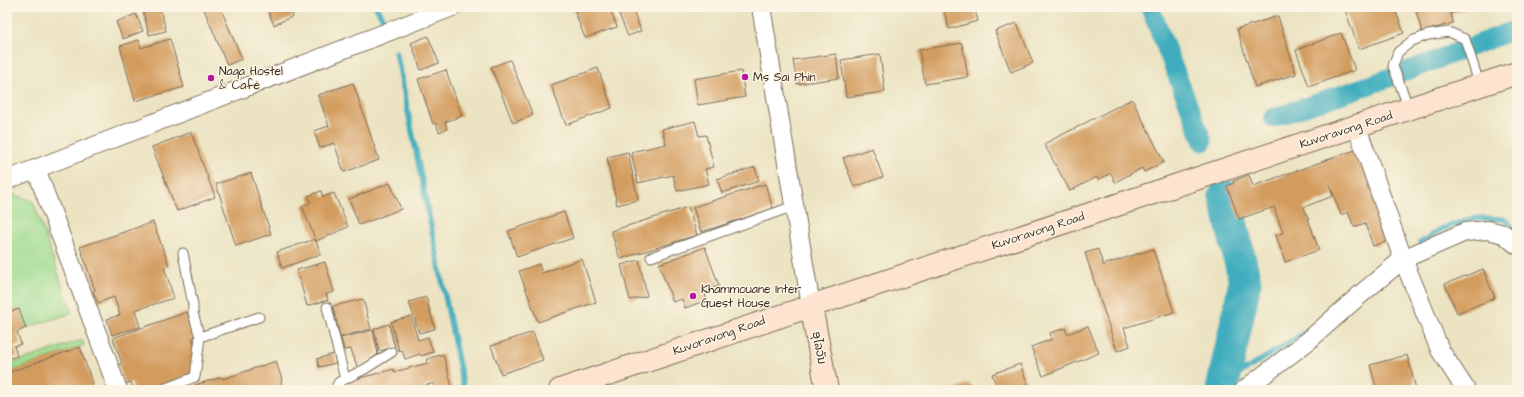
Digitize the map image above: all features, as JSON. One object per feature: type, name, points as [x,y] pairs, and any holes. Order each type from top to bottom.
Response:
[{"type":"street","points":[[7,180],[452,7]]},
{"type":"street","points":[[761,7],[811,306]]},
{"type":"street","name":"Kuvoravong Road","points":[[560,390],[1357,127],[1408,106],[1479,81],[1517,73]]},
{"type":"street","points":[[1357,127],[1401,252],[1440,350],[1466,390]]},
{"type":"street","points":[[36,169],[118,390]]},
{"type":"street","points":[[1244,390],[1308,341],[1361,294],[1401,252],[1464,232],[1488,230],[1504,234],[1517,245]]},
{"type":"street","name":"ອຸໄລວັນ","points":[[811,306],[827,390]]},
{"type":"lane","points":[[1408,106],[1393,66],[1398,52],[1412,41],[1428,35],[1449,32],[1464,39],[1479,81]]},
{"type":"lane","points":[[651,257],[794,206]]},
{"type":"lane","points":[[161,390],[195,377],[200,336],[193,313],[193,305],[183,253]]},
{"type":"lane","points":[[327,307],[345,379]]},
{"type":"lane","points":[[200,336],[259,317]]},
{"type":"lane","points":[[337,390],[337,384],[392,352]]},
{"type":"green space","points":[[11,194],[33,201],[72,313],[26,328],[19,309],[7,313],[7,195]]},
{"type":"green space","points":[[82,340],[84,345],[80,347],[7,373],[7,365]]},
{"type":"building","points":[[142,7],[160,7],[166,31],[149,35]]},
{"type":"building","points":[[203,7],[220,7],[242,59],[227,65]]},
{"type":"building","points":[[266,7],[289,7],[293,16],[274,25]]},
{"type":"building","points":[[573,7],[609,7],[617,27],[585,38]]},
{"type":"building","points":[[616,7],[632,7],[641,31],[628,36]]},
{"type":"building","points":[[943,7],[974,7],[978,21],[949,29]]},
{"type":"building","points":[[1344,7],[1394,7],[1404,33],[1359,49]]},
{"type":"building","points":[[1415,7],[1463,7],[1464,10],[1451,13],[1453,23],[1422,32]]},
{"type":"building","points":[[136,14],[143,31],[123,39],[116,22]]},
{"type":"building","points":[[1278,16],[1296,74],[1255,87],[1237,29]]},
{"type":"building","points":[[1017,23],[1033,63],[1011,72],[995,31]]},
{"type":"building","points":[[1341,33],[1355,70],[1309,87],[1296,50]]},
{"type":"building","points":[[428,36],[439,63],[421,70],[411,43]]},
{"type":"building","points":[[170,39],[184,87],[135,101],[120,46],[139,40],[141,48]]},
{"type":"building","points":[[962,43],[968,77],[925,84],[919,50]]},
{"type":"building","points":[[836,54],[839,78],[797,84],[793,60]]},
{"type":"building","points":[[880,54],[885,92],[846,97],[841,60]]},
{"type":"building","points":[[510,60],[533,115],[513,123],[491,67]]},
{"type":"building","points":[[598,68],[612,108],[566,125],[551,85]]},
{"type":"building","points":[[446,70],[462,116],[445,122],[447,129],[439,132],[436,123],[433,124],[418,79]]},
{"type":"building","points":[[741,71],[745,97],[698,105],[694,79]]},
{"type":"building","points":[[353,83],[379,160],[344,172],[334,143],[320,148],[314,131],[329,126],[318,95]]},
{"type":"building","points":[[1132,99],[1164,162],[1144,172],[1142,168],[1115,182],[1111,173],[1098,180],[1097,177],[1070,191],[1044,144]]},
{"type":"building","points":[[695,121],[699,136],[706,135],[714,167],[705,169],[709,184],[677,191],[673,175],[638,183],[631,152],[666,144],[662,129]]},
{"type":"building","points":[[191,132],[215,197],[177,211],[152,147]]},
{"type":"building","points":[[872,148],[883,177],[854,187],[843,158]]},
{"type":"building","points":[[1358,149],[1391,240],[1373,246],[1365,223],[1354,227],[1348,212],[1341,215],[1329,183],[1333,196],[1304,207],[1319,250],[1285,262],[1276,235],[1283,233],[1274,207],[1239,219],[1227,186],[1234,183],[1233,181],[1249,175],[1253,186]]},
{"type":"building","points":[[628,152],[638,200],[617,205],[607,157]]},
{"type":"building","points":[[755,167],[759,181],[722,193],[717,179]]},
{"type":"building","points":[[251,173],[271,234],[236,246],[216,184]]},
{"type":"building","points":[[390,183],[401,209],[359,225],[349,199]]},
{"type":"building","points":[[765,184],[773,209],[701,232],[693,207]]},
{"type":"building","points":[[321,191],[323,197],[334,193],[348,227],[316,241],[302,206],[311,202],[308,196]]},
{"type":"building","points":[[688,207],[697,235],[620,259],[611,231]]},
{"type":"building","points":[[564,212],[573,238],[517,257],[508,231]]},
{"type":"building","points":[[153,222],[169,265],[164,267],[174,298],[135,310],[140,327],[112,335],[107,319],[120,315],[114,297],[98,303],[80,247]]},
{"type":"building","points":[[315,239],[321,254],[282,268],[277,252]]},
{"type":"building","points":[[705,247],[719,286],[704,291],[707,300],[685,308],[682,299],[673,302],[659,264]]},
{"type":"building","points":[[1098,249],[1103,265],[1153,249],[1174,312],[1124,328],[1130,346],[1117,351],[1085,253]]},
{"type":"building","points":[[582,259],[596,302],[538,322],[519,271],[539,264],[542,273]]},
{"type":"building","points":[[639,260],[647,296],[630,300],[621,265]]},
{"type":"building","points":[[325,262],[334,292],[326,294],[328,300],[307,306],[297,270]]},
{"type":"building","points":[[1483,269],[1495,298],[1457,313],[1445,284]]},
{"type":"building","points":[[426,297],[435,329],[419,333],[409,302]]},
{"type":"building","points":[[363,299],[371,329],[340,337],[333,306]]},
{"type":"building","points":[[19,309],[26,328],[17,332],[21,344],[14,346],[17,356],[7,359],[7,313]]},
{"type":"building","points":[[187,312],[196,337],[192,338],[196,349],[192,374],[149,390],[134,390],[131,382],[125,384],[118,365],[122,364],[113,338]]},
{"type":"building","points":[[411,316],[418,340],[428,337],[433,352],[421,356],[420,354],[405,359],[402,350],[399,351],[391,322]]},
{"type":"building","points":[[389,324],[395,347],[379,351],[374,329]]},
{"type":"building","points":[[1088,326],[1099,353],[1043,376],[1031,347],[1052,339],[1050,333],[1065,328],[1067,334]]},
{"type":"building","points":[[373,330],[378,354],[358,369],[351,349],[344,350],[341,338]]},
{"type":"building","points":[[533,332],[543,360],[501,374],[491,346]]},
{"type":"building","points":[[80,347],[93,385],[78,390],[73,390],[71,384],[54,390],[7,390],[7,373]]},
{"type":"building","points":[[334,354],[336,363],[319,367],[317,359]]},
{"type":"building","points":[[443,354],[453,390],[436,390],[434,383],[424,386],[426,390],[340,390],[345,382],[394,369],[394,372],[428,363],[427,359]]},
{"type":"building","points":[[1407,355],[1416,389],[1377,390],[1370,365]]},
{"type":"building","points":[[276,361],[282,380],[283,388],[281,390],[196,390],[195,385],[222,377],[223,379]]},
{"type":"building","points":[[1020,364],[1030,390],[998,390],[992,374]]},
{"type":"building","points":[[969,383],[972,390],[952,390]]},
{"type":"waterway","points":[[376,7],[383,19]]},
{"type":"waterway","points":[[1150,7],[1203,142]]},
{"type":"waterway","points":[[1273,118],[1378,82],[1517,29]]},
{"type":"waterway","points":[[396,52],[464,390]]},
{"type":"waterway","points":[[1222,390],[1245,282],[1225,196]]},
{"type":"waterway","points":[[1420,243],[1441,229],[1474,218],[1504,219],[1517,230]]},
{"type":"waterway","points":[[1223,384],[1304,333]]},
{"type":"place","name":"Ms Sai Phin","points":[[745,77]]},
{"type":"place","name":"Naga Hostel & Café","points":[[211,78]]},
{"type":"place","name":"Khammouane Inter Guest House","points":[[693,296]]}]
